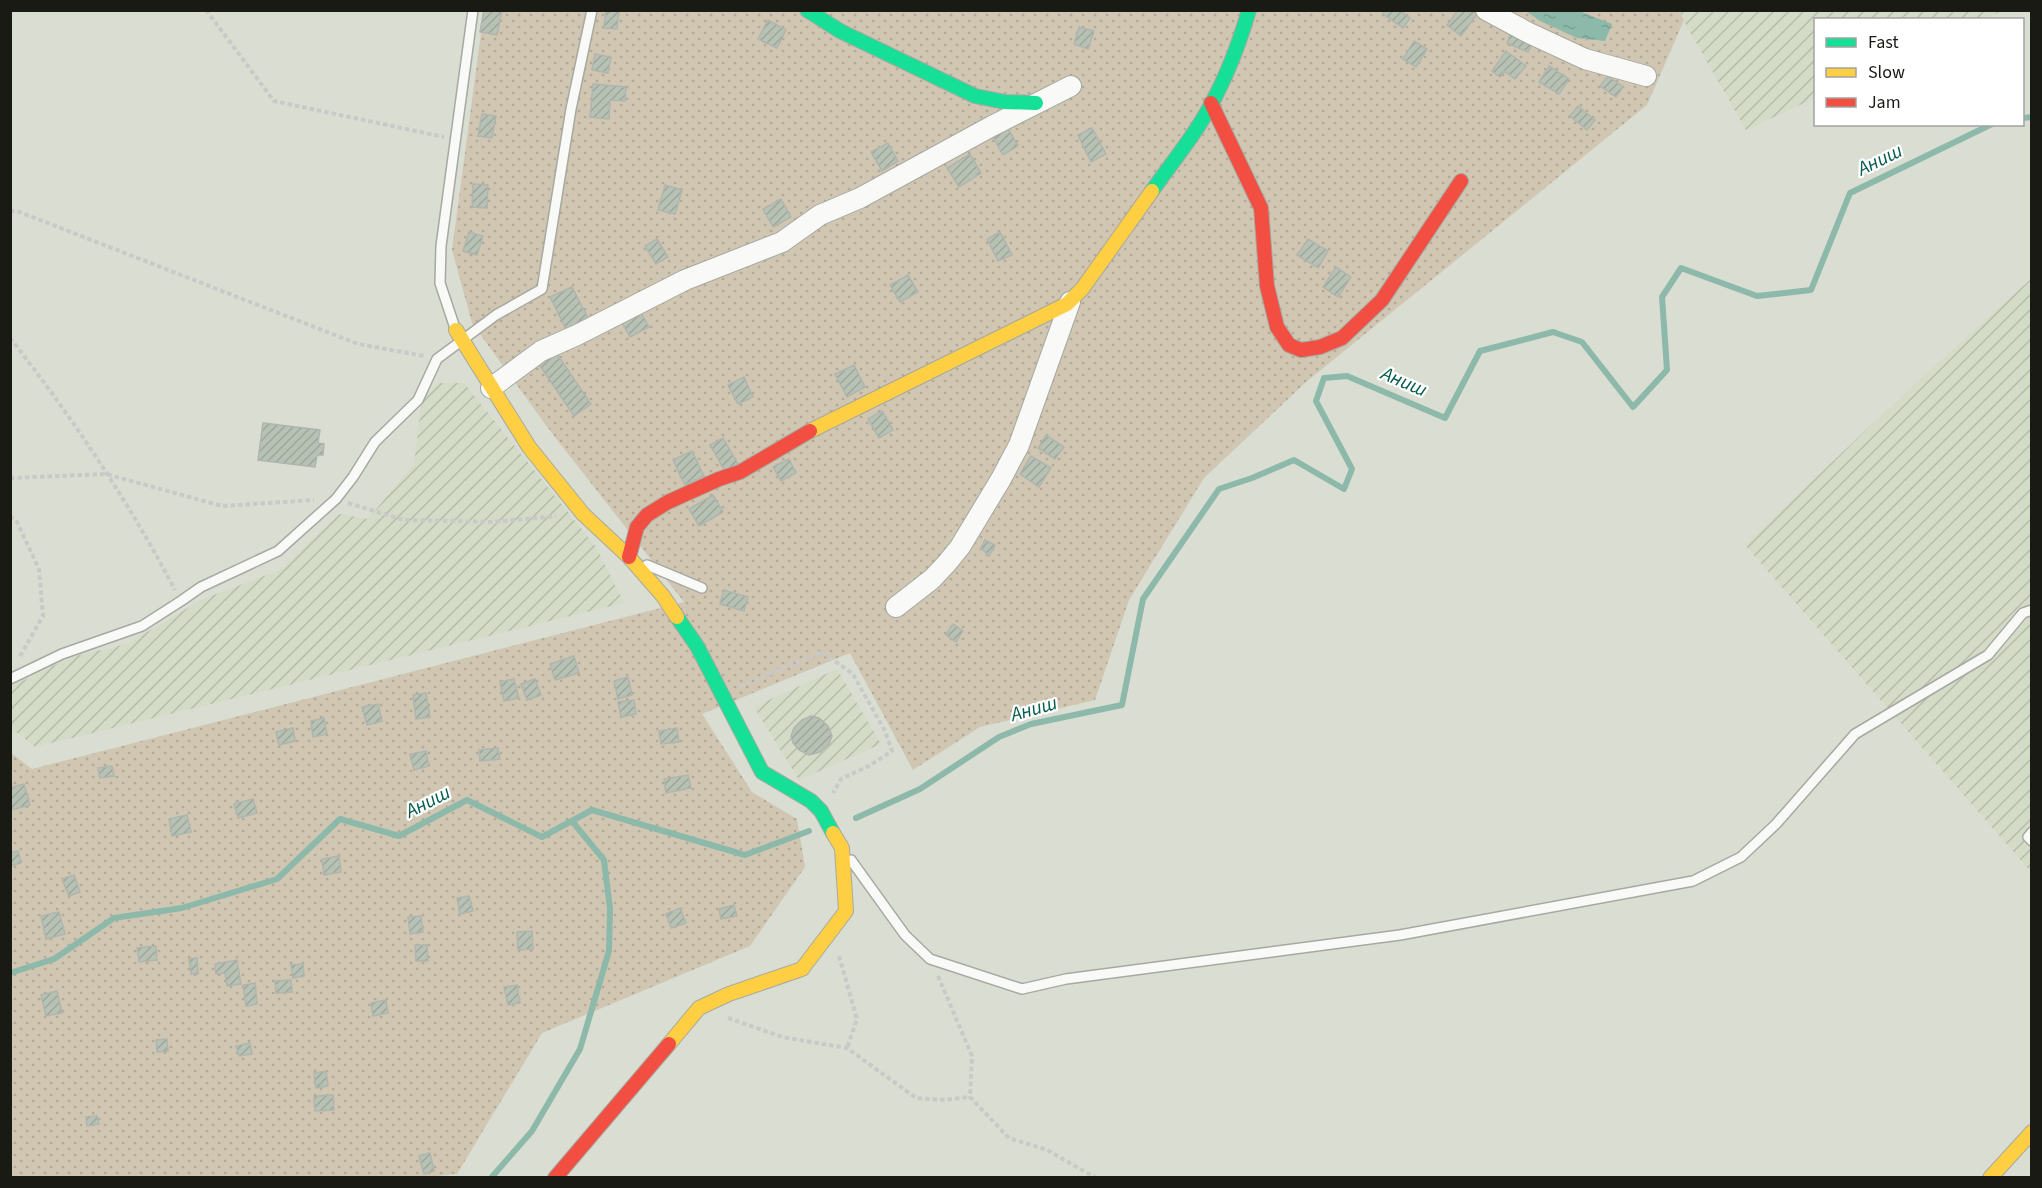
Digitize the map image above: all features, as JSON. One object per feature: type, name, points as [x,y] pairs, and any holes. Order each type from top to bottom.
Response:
[{"type":"street","points":[[807,10],[840,31],[975,96],[992,102],[1009,104],[1036,103]]},
{"type":"street","points":[[629,557],[637,527],[647,515],[668,502],[718,478],[740,472],[798,437],[1050,314],[1070,302],[1082,289],[1201,122],[1237,48],[1250,10]]},
{"type":"street","points":[[1486,10],[1585,59],[1646,76]]},
{"type":"street","points":[[491,388],[540,351],[577,335],[685,280],[782,242],[820,215],[860,198],[1071,86]]},
{"type":"street","points":[[1211,103],[1261,208],[1267,286],[1276,327],[1289,345],[1301,350],[1320,347],[1342,338],[1375,308],[1461,181]]},
{"type":"street","points":[[896,607],[932,579],[954,555],[1001,479],[1019,445],[1070,302]]},
{"type":"street","points":[[459,335],[529,447],[583,513],[629,557],[663,596],[697,646],[762,772],[811,801],[821,811],[842,848],[846,911],[802,969],[729,994],[699,1008],[555,1178]]},
{"type":"street","points":[[1990,1178],[2031,1132]]},
{"type":"lane","points":[[459,335],[440,283],[441,246],[473,10]]},
{"type":"lane","points":[[10,679],[62,654],[142,626],[201,587],[278,550],[336,499],[375,442],[418,400],[437,359],[459,335],[542,289],[572,109],[592,10]]},
{"type":"lane","points":[[629,557],[702,588]]},
{"type":"lane","points":[[842,848],[905,935],[930,959],[1022,989],[1066,979],[1400,935],[1693,881],[1742,857],[1776,824],[1855,734],[1988,655],[2023,613],[2031,610]]},
{"type":"lane","points":[[2031,832],[2028,837],[2031,841]]},
{"type":"path","points":[[206,10],[274,101],[456,140]]},
{"type":"path","points":[[10,211],[17,211],[358,344],[437,359]]},
{"type":"path","points":[[10,338],[37,371],[106,474],[150,542],[181,601]]},
{"type":"path","points":[[10,478],[106,474],[222,506],[336,499],[404,520],[493,522],[583,513]]},
{"type":"path","points":[[10,516],[17,522],[39,569],[43,616],[16,665]]},
{"type":"path","points":[[722,694],[822,652],[853,674],[885,731],[892,751],[869,766],[841,779],[821,811]]},
{"type":"path","points":[[832,929],[856,1019],[847,1048]]},
{"type":"path","points":[[930,959],[972,1056],[970,1097],[1009,1138],[1047,1150],[1096,1178]]},
{"type":"path","points":[[699,1008],[782,1037],[847,1048],[916,1098],[943,1100],[970,1097]]},
{"type":"shaded area","points":[[1678,10],[1684,20],[1647,105],[1306,382],[1204,478],[1129,600],[1095,700],[980,727],[913,770],[850,653],[702,714],[752,792],[797,819],[805,867],[750,946],[542,1033],[457,1174],[420,1178],[11,1177],[10,752],[32,769],[684,602],[551,432],[472,323],[452,250],[484,11]]},
{"type":"shaded area","points":[[1678,11],[2002,11],[1986,18],[1814,18],[1814,98],[1746,130]]},
{"type":"shaded area","points":[[2031,279],[2031,872],[1745,545],[1908,390]]},
{"type":"shaded area","points":[[439,383],[464,383],[596,547],[624,603],[35,747],[11,728],[10,687],[71,657],[127,644],[203,599],[280,570],[339,514],[368,519],[414,464],[422,399]]},
{"type":"shaded area","points":[[837,669],[881,744],[799,780],[754,707]]},
{"type":"water","points":[[1526,11],[1579,11],[1612,24],[1605,41],[1577,38],[1540,21]]},
{"type":"building","points":[[484,10],[502,10],[497,35],[480,32]]},
{"type":"building","points":[[606,10],[619,10],[617,29],[604,28]]},
{"type":"building","points":[[1385,10],[1405,10],[1403,14],[1410,18],[1403,28],[1383,14]]},
{"type":"building","points":[[1458,10],[1472,10],[1477,14],[1461,36],[1447,25]]},
{"type":"building","points":[[768,20],[786,30],[777,48],[758,39]]},
{"type":"building","points":[[1079,27],[1094,31],[1088,49],[1074,44]]},
{"type":"building","points":[[1511,33],[1533,42],[1528,52],[1507,43]]},
{"type":"building","points":[[1414,41],[1427,49],[1416,67],[1403,59]]},
{"type":"building","points":[[1506,51],[1526,66],[1515,79],[1504,71],[1500,77],[1492,71]]},
{"type":"building","points":[[595,54],[611,57],[608,73],[592,70]]},
{"type":"building","points":[[1549,66],[1569,79],[1559,94],[1539,82]]},
{"type":"building","points":[[1608,76],[1623,87],[1616,97],[1600,86]]},
{"type":"building","points":[[593,84],[626,87],[625,101],[610,100],[609,119],[590,117]]},
{"type":"building","points":[[1578,106],[1595,120],[1587,130],[1570,116]]},
{"type":"building","points":[[482,114],[496,116],[492,138],[478,136]]},
{"type":"building","points":[[1007,127],[1018,146],[1003,155],[992,135]]},
{"type":"building","points":[[1092,128],[1106,154],[1091,162],[1078,135]]},
{"type":"building","points":[[888,143],[898,161],[882,171],[871,152]]},
{"type":"building","points":[[970,154],[981,173],[959,187],[947,168]]},
{"type":"building","points":[[473,184],[488,185],[487,208],[472,207]]},
{"type":"building","points":[[665,185],[682,190],[675,214],[658,210]]},
{"type":"building","points":[[781,199],[791,217],[773,227],[763,209]]},
{"type":"building","points":[[469,232],[483,236],[477,255],[463,251]]},
{"type":"building","points":[[1000,232],[1012,255],[998,261],[987,239]]},
{"type":"building","points":[[657,239],[668,257],[656,264],[645,246]]},
{"type":"building","points":[[1308,239],[1328,251],[1318,268],[1297,255]]},
{"type":"building","points":[[1336,267],[1351,277],[1338,297],[1323,287]]},
{"type":"building","points":[[908,275],[918,292],[900,302],[890,285]]},
{"type":"building","points":[[572,287],[588,318],[566,329],[550,297]]},
{"type":"building","points":[[640,311],[649,327],[630,337],[621,321]]},
{"type":"building","points":[[555,351],[591,404],[574,416],[538,363]]},
{"type":"building","points":[[854,365],[865,387],[847,397],[835,374]]},
{"type":"building","points":[[744,377],[753,397],[738,404],[728,385]]},
{"type":"building","points":[[882,411],[893,430],[879,438],[868,419]]},
{"type":"building","points":[[263,423],[320,430],[318,443],[324,444],[323,455],[317,455],[315,467],[258,460]]},
{"type":"building","points":[[1046,435],[1064,447],[1055,459],[1038,448]]},
{"type":"building","points":[[723,438],[738,464],[725,471],[710,445]]},
{"type":"building","points":[[692,451],[704,476],[685,485],[673,460]]},
{"type":"building","points":[[1031,456],[1051,468],[1039,487],[1020,474]]},
{"type":"building","points":[[789,459],[796,473],[781,481],[773,467]]},
{"type":"building","points":[[713,495],[723,512],[699,526],[689,509]]},
{"type":"building","points":[[985,540],[995,545],[989,556],[981,548]]},
{"type":"building","points":[[724,590],[748,597],[744,611],[720,604]]},
{"type":"building","points":[[953,624],[963,631],[956,642],[946,635]]},
{"type":"building","points":[[574,656],[579,673],[555,680],[550,664]]},
{"type":"building","points":[[628,677],[632,695],[618,699],[614,681]]},
{"type":"building","points":[[514,679],[519,698],[504,701],[500,682]]},
{"type":"building","points":[[535,679],[541,695],[527,700],[521,684]]},
{"type":"building","points":[[426,693],[430,717],[416,719],[413,695]]},
{"type":"building","points":[[634,700],[636,714],[621,717],[618,702]]},
{"type":"building","points":[[378,704],[382,721],[367,725],[362,707]]},
{"type":"building","points":[[811,716],[819,718],[828,726],[832,736],[829,744],[820,752],[809,755],[799,750],[791,736],[794,728],[802,720]]},
{"type":"building","points":[[324,718],[327,734],[313,737],[311,721]]},
{"type":"building","points":[[293,728],[295,741],[279,745],[276,732]]},
{"type":"building","points":[[677,728],[679,742],[661,744],[659,731]]},
{"type":"building","points":[[498,748],[500,759],[480,761],[479,750]]},
{"type":"building","points":[[426,751],[429,766],[414,770],[410,754]]},
{"type":"building","points":[[112,766],[114,776],[100,778],[98,768]]},
{"type":"building","points":[[688,775],[691,788],[666,793],[664,779]]},
{"type":"building","points":[[24,784],[30,805],[11,810],[10,788]]},
{"type":"building","points":[[253,799],[257,813],[238,818],[234,804]]},
{"type":"building","points":[[187,815],[191,832],[172,836],[169,819]]},
{"type":"building","points":[[18,851],[21,863],[10,866],[10,853]]},
{"type":"building","points":[[339,856],[341,872],[324,875],[322,859]]},
{"type":"building","points":[[74,875],[80,892],[69,896],[62,879]]},
{"type":"building","points":[[469,896],[473,911],[460,914],[457,898]]},
{"type":"building","points":[[734,905],[737,916],[721,919],[719,909]]},
{"type":"building","points":[[680,908],[686,923],[671,928],[666,914]]},
{"type":"building","points":[[59,912],[65,934],[46,939],[41,916]]},
{"type":"building","points":[[421,916],[423,932],[410,934],[408,917]]},
{"type":"building","points":[[532,931],[533,949],[518,950],[517,932]]},
{"type":"building","points":[[415,945],[427,945],[428,961],[416,961]]},
{"type":"building","points":[[156,946],[157,960],[139,962],[137,948]]},
{"type":"building","points":[[197,958],[198,974],[191,974],[189,959]]},
{"type":"building","points":[[237,960],[241,984],[227,986],[225,973],[216,974],[215,964]]},
{"type":"building","points":[[303,964],[304,976],[293,978],[291,965]]},
{"type":"building","points":[[291,980],[292,992],[276,993],[275,981]]},
{"type":"building","points":[[255,983],[257,1004],[246,1006],[243,985]]},
{"type":"building","points":[[517,985],[520,1003],[508,1005],[504,987]]},
{"type":"building","points":[[57,991],[62,1013],[46,1016],[41,995]]},
{"type":"building","points":[[386,1000],[388,1013],[373,1016],[371,1003]]},
{"type":"building","points":[[167,1039],[168,1051],[157,1052],[156,1040]]},
{"type":"building","points":[[250,1043],[252,1054],[239,1056],[236,1046]]},
{"type":"building","points":[[326,1071],[328,1086],[316,1088],[314,1073]]},
{"type":"building","points":[[333,1095],[334,1110],[315,1111],[314,1096]]},
{"type":"building","points":[[97,1116],[99,1124],[87,1126],[86,1117]]},
{"type":"building","points":[[430,1153],[434,1171],[424,1174],[419,1156]]},
{"type":"waterway","name":"Аниш","points":[[2024,118],[2032,117]]},
{"type":"waterway","name":"Аниш","points":[[856,818],[920,789],[999,737],[1031,724],[1122,705],[1143,599],[1219,489],[1294,460],[1344,489],[1352,469],[1316,401],[1324,378],[1347,376],[1445,418],[1480,351],[1553,332],[1582,342],[1633,407],[1667,370],[1662,297],[1681,268],[1757,296],[1811,290],[1850,193],[1988,126]]},
{"type":"waterway","name":"Аниш","points":[[10,973],[54,959],[114,918],[182,908],[277,879],[340,819],[399,836],[467,800],[542,837],[592,810],[745,855],[809,831]]},
{"type":"waterway","points":[[491,1178],[532,1131],[580,1049],[609,951],[610,909],[604,860],[572,821]]},
{"type":"traffic: fast","points":[[807,10],[840,31],[975,96],[1005,102],[1036,103]]},
{"type":"traffic: fast","points":[[1152,191],[1189,140],[1216,96],[1229,68],[1249,10]]},
{"type":"traffic: fast","points":[[677,617],[697,646],[762,772],[811,801],[821,811],[833,833]]},
{"type":"traffic: slow","points":[[810,431],[1067,304],[1082,289],[1152,191]]},
{"type":"traffic: slow","points":[[456,330],[529,447],[583,514],[629,557],[663,596],[677,617]]},
{"type":"traffic: slow","points":[[669,1044],[699,1008],[729,994],[802,969],[846,911],[842,848],[833,833]]},
{"type":"traffic: slow","points":[[1990,1178],[2032,1132]]},
{"type":"traffic: jam","points":[[1211,103],[1261,208],[1267,286],[1277,327],[1289,345],[1301,350],[1320,347],[1342,338],[1382,300],[1461,181]]},
{"type":"traffic: jam","points":[[629,557],[637,527],[647,515],[668,502],[740,472],[810,431]]},
{"type":"traffic: jam","points":[[555,1178],[669,1044]]}]
